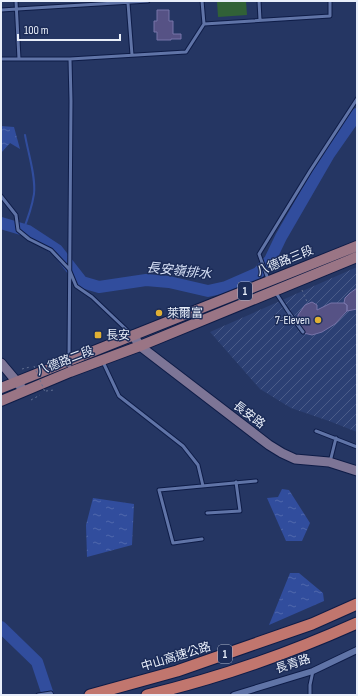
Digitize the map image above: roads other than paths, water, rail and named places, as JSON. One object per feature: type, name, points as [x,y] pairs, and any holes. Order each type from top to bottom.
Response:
[{"type":"highway","name":"中山高速公路","points":[[90,695],[177,671],[312,624],[357,604]]},
{"type":"highway","name":"1","points":[[147,695],[179,687],[259,661],[318,640],[357,622]]},
{"type":"main road","name":"八德路三段","points":[[133,335],[269,281],[356,249]]},
{"type":"main road","name":"八德路三段","points":[[140,346],[357,257]]},
{"type":"main road","name":"八德路二段","points":[[1,388],[133,335]]},
{"type":"main road","name":"八德路二段","points":[[1,401],[70,372],[140,346]]},
{"type":"street","name":"長安路","points":[[133,335],[140,346],[257,436],[282,453],[295,459],[330,462],[357,471]]},
{"type":"street","points":[[1,363],[24,391]]},
{"type":"street","name":"長青路","points":[[234,695],[313,671],[357,650]]},
{"type":"lane","points":[[16,1],[19,59]]},
{"type":"lane","points":[[1,10],[148,1]]},
{"type":"lane","points":[[1,59],[70,59],[186,52],[204,24],[202,1]]},
{"type":"lane","points":[[259,1],[260,20]]},
{"type":"lane","points":[[204,24],[330,16],[330,1]]},
{"type":"lane","points":[[128,2],[132,55]]},
{"type":"lane","points":[[70,59],[70,372]]},
{"type":"lane","points":[[269,281],[259,254],[310,171],[357,99]]},
{"type":"lane","points":[[1,196],[3,201],[16,215],[18,230],[29,239],[51,250],[69,268],[76,286],[92,297],[133,335]]},
{"type":"lane","points":[[275,291],[289,314],[303,332]]},
{"type":"lane","points":[[102,360],[119,396],[183,446],[198,465],[203,486]]},
{"type":"lane","points":[[316,430],[357,447]]},
{"type":"lane","points":[[330,462],[336,438]]},
{"type":"lane","points":[[202,539],[173,543],[159,490],[256,481]]},
{"type":"lane","points":[[207,513],[240,511],[236,482]]},
{"type":"lane","points":[[310,695],[310,685],[313,671]]},
{"type":"lane","points":[[38,695],[52,693],[52,695]]},
{"type":"water","points":[[1,126],[14,127],[20,149],[10,143],[1,153]]},
{"type":"water","points":[[282,489],[289,490],[310,523],[302,541],[286,541],[267,498],[278,497]]},
{"type":"water","points":[[93,498],[134,504],[132,545],[87,557],[86,525]]},
{"type":"water","points":[[290,573],[299,573],[323,593],[324,601],[269,625]]},
{"type":"waterway","name":"長安嶺排水","points":[[1,223],[28,231],[57,250],[82,282],[99,287],[146,280],[169,282],[208,291],[226,287],[258,273],[270,260],[281,237],[329,154],[357,114]]},
{"type":"waterway","points":[[22,233],[34,194],[33,172],[25,135]]},
{"type":"waterway","points":[[1,627],[37,662],[48,695]]},
{"type":"place","name":"萊爾富","points":[[159,313]]},
{"type":"place","name":"7-Eleven","points":[[318,320]]},
{"type":"place","name":"長安","points":[[98,335]]}]
